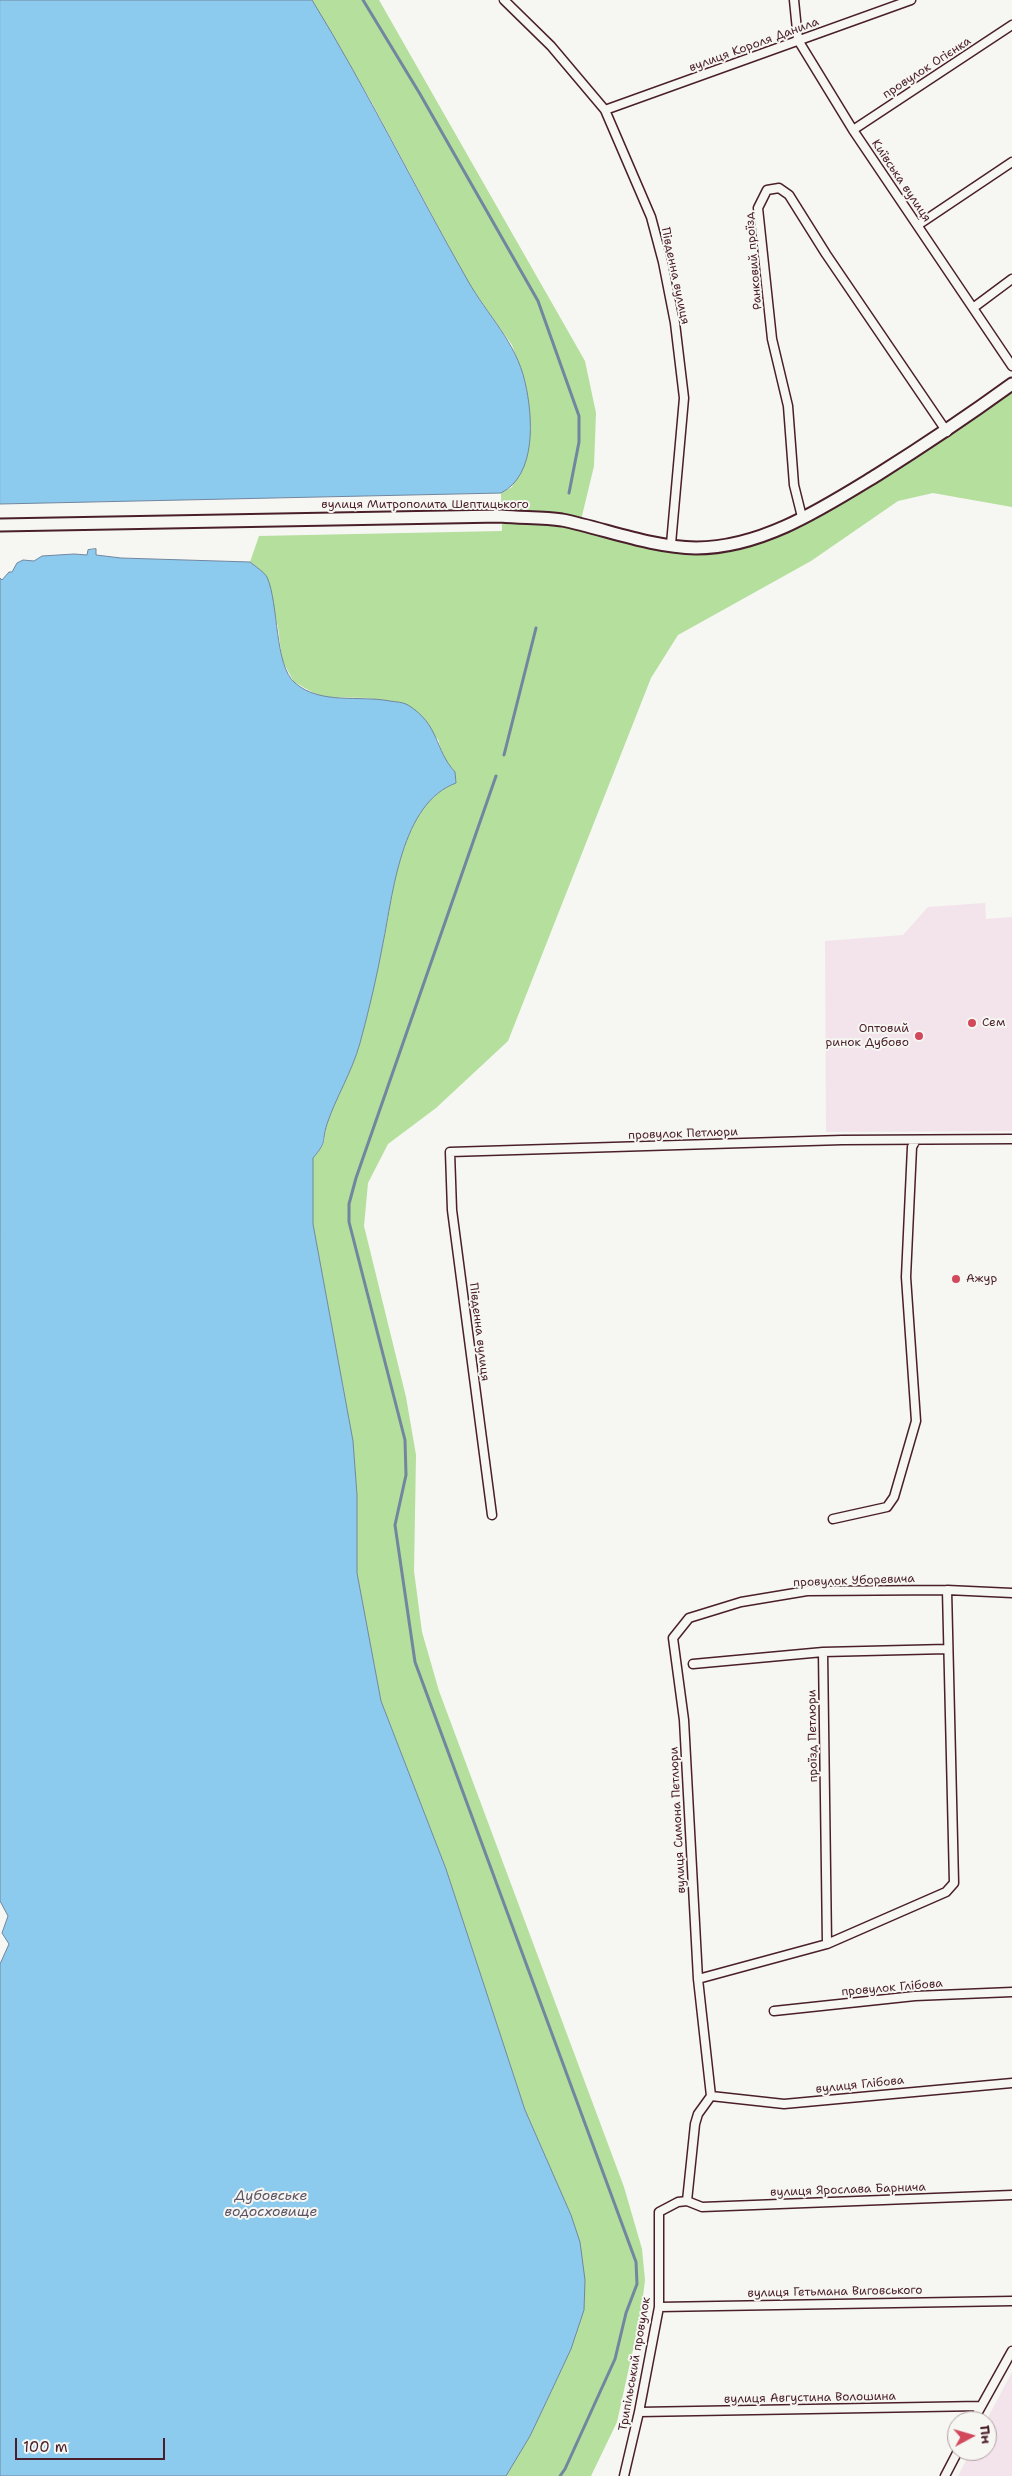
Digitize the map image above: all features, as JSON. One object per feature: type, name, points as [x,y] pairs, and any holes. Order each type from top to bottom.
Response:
[{"type":"street","name":"Південна вулиця","points":[[504,0],[551,46],[605,110],[650,217],[663,262],[674,323],[684,398],[671,544]]},
{"type":"street","name":"Київська вулиця","points":[[794,0],[798,40],[853,130],[1012,366]]},
{"type":"street","name":"вулиця Короля Данила","points":[[605,110],[910,0]]},
{"type":"street","name":"провулок Огієнка","points":[[853,130],[1012,25]]},
{"type":"street","points":[[918,225],[1012,162]]},
{"type":"street","name":"Ранковий проїзд","points":[[802,517],[794,486],[788,406],[772,339],[758,208],[767,190],[779,188],[789,194],[826,254],[947,432]]},
{"type":"street","points":[[973,308],[1012,279]]},
{"type":"street","name":"вулиця Митрополита Шептицького","points":[[0,525],[502,516],[560,520],[633,539],[695,548],[728,545],[761,537],[820,510],[947,432],[1012,384]]},
{"type":"street","name":"провулок Петлюри","points":[[450,1152],[842,1140],[1012,1139]]},
{"type":"street","points":[[832,1519],[888,1507],[894,1497],[916,1421],[906,1277],[912,1147],[916,1140]]},
{"type":"street","name":"Південна вулиця","points":[[450,1152],[452,1210],[492,1515]]},
{"type":"street","points":[[687,2201],[695,2124],[698,2114],[711,2096],[698,1979],[827,1944],[946,1892],[954,1883],[947,1590]]},
{"type":"street","name":"провулок Уборевича","points":[[675,1661],[672,1638],[689,1618],[741,1602],[807,1591],[947,1590],[1012,1593]]},
{"type":"street","points":[[693,1664],[823,1652],[947,1649]]},
{"type":"street","name":"проїзд Петлюри","points":[[823,1652],[827,1944]]},
{"type":"street","name":"вулиця Симона Петлюри","points":[[675,1661],[684,1720],[698,1979]]},
{"type":"street","name":"провулок Глібова","points":[[774,2011],[915,1996],[1012,1992]]},
{"type":"street","name":"вулиця Глібова","points":[[711,2096],[784,2104],[1012,2083]]},
{"type":"street","name":"вулиця Ярослава Барнича","points":[[687,2201],[702,2207],[1012,2195]]},
{"type":"street","name":"Трипільський провулок","points":[[624,2476],[639,2412],[659,2307],[659,2212],[678,2202],[687,2201]]},
{"type":"street","name":"вулиця Гетьмана Виговського","points":[[659,2307],[1012,2301]]},
{"type":"street","points":[[978,2411],[1012,2351]]},
{"type":"street","name":"вулиця Августина Волошина","points":[[639,2412],[981,2406]]},
{"type":"street","points":[[945,2476],[953,2461]]},
{"type":"shaded area","name":"Оптовий ринок Дубово","points":[[985,903],[986,919],[1012,917],[1012,1131],[826,1132],[825,941],[903,935],[928,907]]},
{"type":"shaded area","points":[[1012,2372],[1012,2476],[958,2476],[966,2461],[997,2461],[997,2411],[991,2411]]},
{"type":"green space","points":[[312,0],[379,0],[585,361],[596,413],[594,466],[581,520],[563,521],[628,542],[678,553],[720,553],[744,548],[768,540],[815,519],[930,448],[1012,391],[1012,507],[933,493],[898,501],[811,561],[678,635],[651,678],[508,1041],[436,1108],[388,1144],[368,1183],[364,1226],[406,1397],[416,1455],[414,1571],[422,1632],[439,1691],[624,2187],[642,2249],[645,2280],[641,2313],[617,2422],[591,2476],[506,2476],[530,2436],[549,2396],[571,2349],[584,2310],[580,2242],[571,2215],[525,2110],[446,1869],[381,1701],[357,1573],[357,1495],[353,1441],[313,1224],[313,1158],[323,1144],[327,1124],[360,1043],[370,1006],[396,876],[403,852],[411,829],[423,810],[437,794],[456,783],[455,772],[444,759],[438,739],[370,698],[321,697],[294,682],[282,660],[278,627],[266,576],[250,562],[259,536],[502,531],[501,493],[512,487],[531,429],[525,381],[512,345],[469,284],[371,101]]},
{"type":"water","points":[[0,0],[312,0],[353,69],[448,246],[476,294],[501,330],[521,368],[530,411],[530,444],[527,459],[521,473],[513,484],[501,493],[0,504]]},
{"type":"water","name":"Дубовське водосховище","points":[[96,549],[96,555],[121,558],[250,562],[267,577],[271,589],[283,663],[295,683],[305,690],[328,697],[378,699],[408,705],[426,721],[443,755],[455,772],[456,783],[437,794],[423,810],[411,829],[403,852],[396,876],[370,1006],[360,1043],[327,1124],[322,1145],[313,1158],[313,1224],[353,1441],[357,1495],[357,1573],[381,1701],[446,1869],[525,2110],[571,2215],[580,2242],[585,2280],[584,2310],[571,2349],[549,2396],[530,2436],[506,2476],[0,2476],[0,1964],[9,1944],[2,1933],[8,1916],[0,1901],[0,578],[2,580],[9,572],[12,572],[17,563],[23,560],[34,561],[42,556],[87,555],[88,550]]},
{"type":"waterway","points":[[363,0],[420,94],[538,301],[579,416],[579,442],[569,493]]},
{"type":"waterway","points":[[504,755],[536,628]]},
{"type":"waterway","points":[[496,776],[356,1178],[349,1204],[349,1222],[405,1440],[406,1475],[395,1525],[415,1662],[636,2262],[637,2284],[626,2313],[615,2359],[565,2469],[560,2476]]},
{"type":"place","name":"Сем","points":[[972,1023]]},
{"type":"place","name":"Оптовий ринок Дубово","points":[[919,1036]]},
{"type":"place","name":"Ажур","points":[[956,1279]]}]
